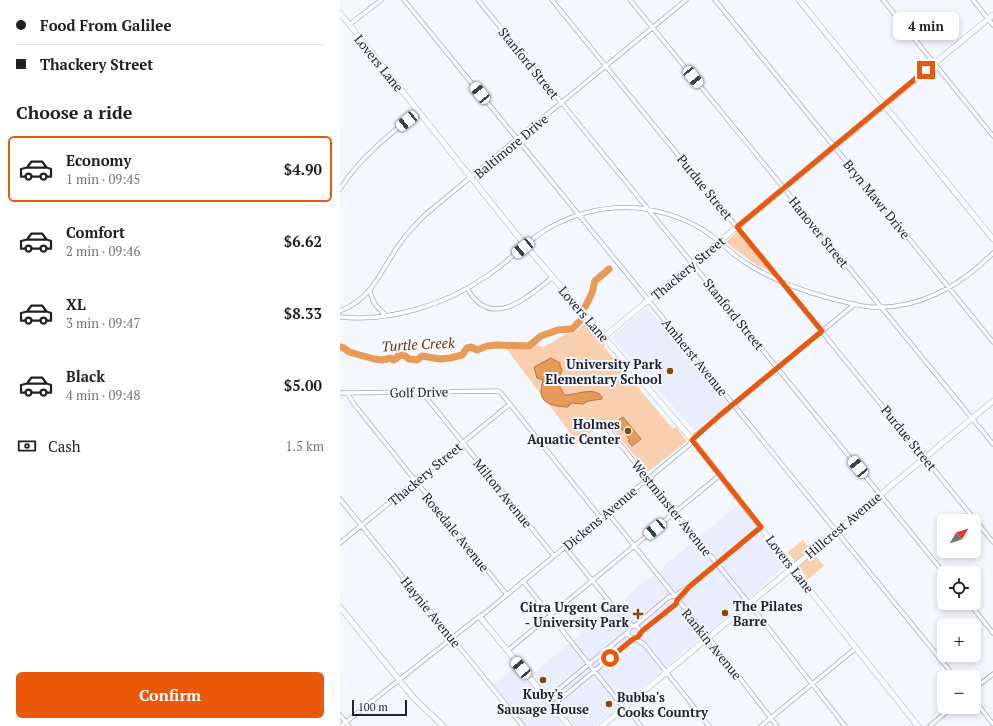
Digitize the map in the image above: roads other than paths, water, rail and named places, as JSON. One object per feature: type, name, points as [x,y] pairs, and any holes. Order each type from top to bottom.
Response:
[{"type":"street","points":[[349,25],[381,0]]},
{"type":"street","name":"Amherst Avenue","points":[[404,0],[949,670]]},
{"type":"street","name":"Stanford Street","points":[[478,0],[938,566]]},
{"type":"street","name":"Purdue Street","points":[[552,0],[993,542]]},
{"type":"street","name":"Hanover Street","points":[[630,0],[993,444]]},
{"type":"street","name":"Baltimore Drive","points":[[340,311],[357,302],[370,291],[408,233],[426,214],[472,178],[686,0]]},
{"type":"street","name":"Bryn Mawr Drive","points":[[715,0],[993,342]]},
{"type":"street","points":[[799,0],[993,239]]},
{"type":"street","points":[[883,0],[993,136]]},
{"type":"street","points":[[972,0],[993,25]]},
{"type":"street","name":"Lovers Lane","points":[[340,13],[526,245],[692,440],[918,726]]},
{"type":"street","name":"Thackery Street","points":[[604,337],[993,15]]},
{"type":"street","points":[[340,189],[352,171],[365,156],[419,111]]},
{"type":"street","points":[[340,317],[372,317],[425,306],[467,288],[491,273],[526,245],[552,227],[579,215],[610,209],[634,208],[649,210],[676,218],[696,226],[712,236],[746,263],[782,282],[814,294],[855,304],[881,307],[918,301],[949,288],[970,275],[993,253]]},
{"type":"street","points":[[467,288],[480,305],[490,309],[499,310],[509,307],[524,298],[553,277]]},
{"type":"street","points":[[370,291],[374,304],[386,315]]},
{"type":"street","name":"Dickens Avenue","points":[[341,726],[347,724],[399,680],[476,619],[480,618],[689,444],[733,404],[855,304]]},
{"type":"street","name":"Golf Drive","points":[[340,393],[498,391],[510,404]]},
{"type":"street","name":"Milton Avenue","points":[[422,392],[554,556]]},
{"type":"street","name":"Rosedale Avenue","points":[[347,393],[354,404],[507,595]]},
{"type":"street","name":"Hillcrest Avenue","points":[[602,726],[993,401]]},
{"type":"street","points":[[510,404],[600,517]]},
{"type":"street","name":"Thackery Street","points":[[340,543],[510,404]]},
{"type":"street","name":"Westminster Avenue","points":[[602,422],[749,603],[845,726]]},
{"type":"street","points":[[507,651],[720,475]]},
{"type":"street","name":"Haynie Avenue","points":[[340,499],[523,726]]},
{"type":"street","name":"Rankin Avenue","points":[[606,512],[708,637],[777,726]]},
{"type":"street","points":[[552,706],[638,637],[676,604],[677,600],[690,586],[761,527]]},
{"type":"street","points":[[565,547],[625,619],[639,628],[644,644],[709,726]]},
{"type":"street","points":[[523,581],[640,726]]},
{"type":"street","points":[[547,699],[669,597],[674,596],[690,586]]},
{"type":"street","points":[[340,607],[413,697],[443,726]]},
{"type":"street","points":[[975,610],[993,633]]},
{"type":"street","points":[[480,618],[569,726]]},
{"type":"street","points":[[625,619],[629,636],[644,644]]},
{"type":"street","points":[[761,726],[856,648]]},
{"type":"street","points":[[981,683],[993,674]]},
{"type":"street","points":[[981,709],[993,724]]},
{"type":"street","points":[[930,726],[944,714]]},
{"type":"street","points":[[340,715],[347,724]]},
{"type":"waterway","name":"Turtle Creek","points":[[585,307],[592,293],[595,281],[609,269]]},
{"type":"waterway","name":"Turtle Creek","points":[[340,347],[349,352],[382,360],[391,358],[393,360],[398,356],[404,355],[409,359],[417,360],[422,356],[440,359],[450,358],[462,355],[467,348],[471,347],[477,350],[487,346],[497,345],[529,346],[541,336],[558,330],[572,329],[583,318]]},
{"type":"place","name":"University Park Elementary School","points":[[670,371]]},
{"type":"place","name":"Holmes Aquatic Center","points":[[628,431]]},
{"type":"place","name":"The Pilates Barre","points":[[725,613]]},
{"type":"place","name":"Citra Urgent Care - University Park","points":[[638,614]]},
{"type":"place","name":"Kuby's Sausage House","points":[[543,680]]},
{"type":"place","name":"Bubba's Cooks Country","points":[[609,704]]}]
